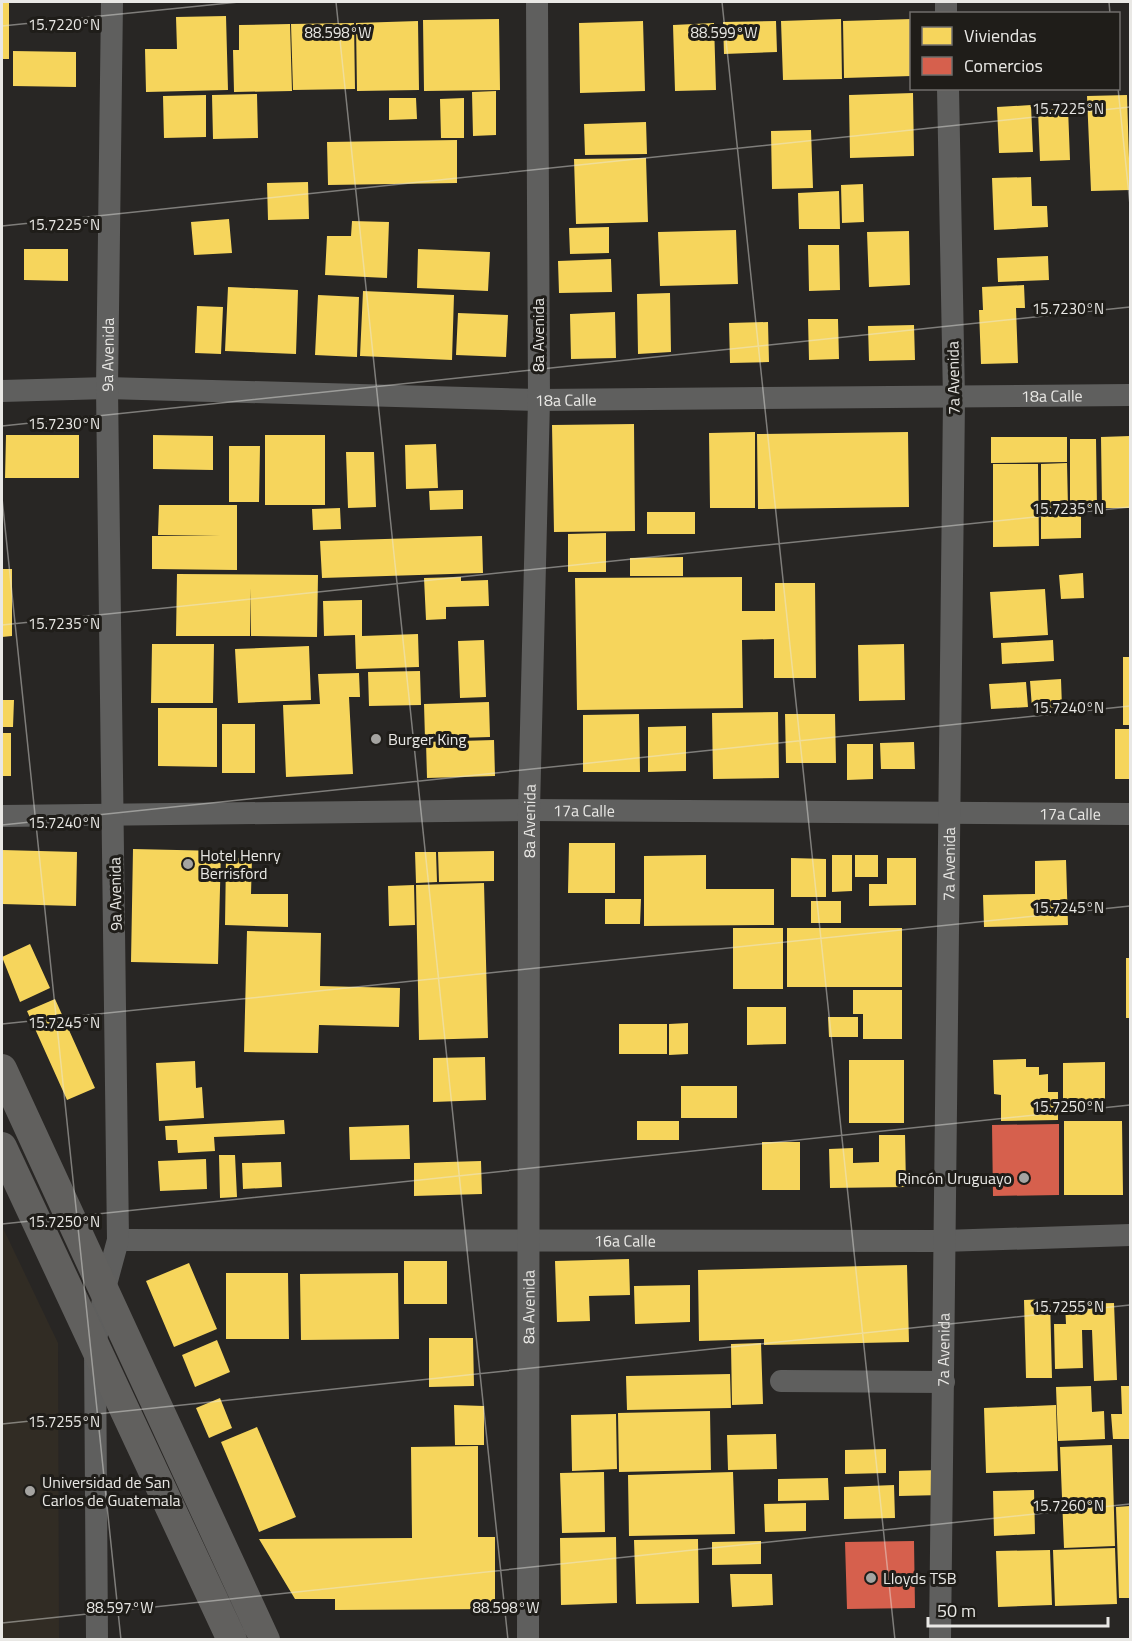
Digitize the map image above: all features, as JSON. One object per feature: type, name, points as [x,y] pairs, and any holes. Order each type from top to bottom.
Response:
[{"type":"main road","points":[[2,1069],[105,1288],[265,1640]]},
{"type":"main road","points":[[2,1147],[232,1640]]},
{"type":"street","name":"9a Avenida","points":[[97,1640],[95,1346],[105,1288],[118,1240],[107,388],[112,2]]},
{"type":"street","name":"8a Avenida","points":[[528,1640],[529,810],[539,400],[537,2]]},
{"type":"street","name":"7a Avenida","points":[[940,1640],[954,399],[948,90]]},
{"type":"street","name":"18a Calle","points":[[2,391],[107,388],[539,400],[954,399],[1131,396]]},
{"type":"street","name":"17a Calle","points":[[2,816],[529,810],[1131,814]]},
{"type":"street","name":"16a Calle","points":[[118,1240],[943,1241],[1131,1235]]},
{"type":"street","points":[[781,1381],[944,1382]]},
{"type":"shaded area","name":"Universidad de San Carlos de Guatemala","points":[[2,1226],[58,1343],[59,1639],[2,1639]]},
{"type":"building: Viviendas","points":[[2,2],[9,3],[9,59],[2,59]]},
{"type":"building: Viviendas","points":[[226,16],[228,90],[146,92],[145,49],[177,49],[176,17]]},
{"type":"building: Viviendas","points":[[499,19],[500,90],[424,91],[423,20]]},
{"type":"building: Viviendas","points":[[841,19],[842,79],[783,80],[781,21]]},
{"type":"building: Viviendas","points":[[910,19],[910,76],[844,78],[843,21]]},
{"type":"building: Viviendas","points":[[418,21],[419,90],[357,91],[356,23]]},
{"type":"building: Viviendas","points":[[643,21],[645,91],[580,93],[579,23]]},
{"type":"building: Viviendas","points":[[776,21],[777,52],[724,54],[723,22]]},
{"type":"building: Viviendas","points":[[354,23],[355,89],[293,90],[291,24]]},
{"type":"building: Viviendas","points":[[714,23],[716,90],[675,91],[673,25]]},
{"type":"building: Viviendas","points":[[290,24],[292,91],[234,92],[233,50],[239,50],[239,25]]},
{"type":"building: Viviendas","points":[[13,51],[76,52],[76,87],[13,86]]},
{"type":"building: Viviendas","points":[[496,91],[496,135],[473,136],[472,92]]},
{"type":"building: Viviendas","points":[[913,93],[914,156],[850,158],[849,95]]},
{"type":"building: Viviendas","points":[[257,94],[258,138],[213,139],[212,95]]},
{"type":"building: Viviendas","points":[[206,95],[206,137],[164,138],[163,96]]},
{"type":"building: Viviendas","points":[[1127,95],[1130,190],[1091,191],[1087,96]]},
{"type":"building: Viviendas","points":[[389,98],[416,98],[417,119],[389,120]]},
{"type":"building: Viviendas","points":[[464,98],[464,138],[441,138],[440,99]]},
{"type":"building: Viviendas","points":[[1031,105],[1033,152],[999,153],[997,107]]},
{"type":"building: Viviendas","points":[[1068,108],[1070,160],[1040,161],[1038,110]]},
{"type":"building: Viviendas","points":[[646,122],[647,154],[585,155],[584,124]]},
{"type":"building: Viviendas","points":[[811,130],[813,188],[772,189],[771,131]]},
{"type":"building: Viviendas","points":[[457,140],[457,183],[328,185],[327,142]]},
{"type":"building: Viviendas","points":[[646,158],[648,222],[576,224],[574,159]]},
{"type":"building: Viviendas","points":[[1031,177],[1032,206],[1047,206],[1048,227],[994,230],[992,178]]},
{"type":"building: Viviendas","points":[[308,182],[309,219],[268,220],[267,183]]},
{"type":"building: Viviendas","points":[[863,184],[864,222],[842,223],[841,185]]},
{"type":"building: Viviendas","points":[[839,191],[840,229],[799,229],[798,193]]},
{"type":"building: Viviendas","points":[[229,219],[232,253],[194,255],[191,222]]},
{"type":"building: Viviendas","points":[[352,221],[389,222],[387,278],[325,275],[327,236],[351,236]]},
{"type":"building: Viviendas","points":[[609,227],[609,253],[570,254],[569,228]]},
{"type":"building: Viviendas","points":[[736,230],[738,284],[660,286],[658,232]]},
{"type":"building: Viviendas","points":[[909,231],[910,285],[869,287],[867,232]]},
{"type":"building: Viviendas","points":[[808,245],[839,245],[840,290],[809,291]]},
{"type":"building: Viviendas","points":[[24,249],[68,249],[68,281],[24,280]]},
{"type":"building: Viviendas","points":[[418,249],[490,252],[488,291],[417,288]]},
{"type":"building: Viviendas","points":[[1048,256],[1049,280],[998,282],[997,258]]},
{"type":"building: Viviendas","points":[[611,259],[612,292],[559,293],[558,261]]},
{"type":"building: Viviendas","points":[[1024,285],[1025,308],[1016,308],[1018,363],[981,364],[979,310],[983,310],[982,287]]},
{"type":"building: Viviendas","points":[[228,287],[298,290],[296,354],[225,351]]},
{"type":"building: Viviendas","points":[[363,291],[454,295],[452,360],[360,356]]},
{"type":"building: Viviendas","points":[[670,293],[671,352],[638,354],[637,294]]},
{"type":"building: Viviendas","points":[[318,295],[359,297],[357,357],[315,355]]},
{"type":"building: Viviendas","points":[[197,306],[223,307],[221,354],[195,353]]},
{"type":"building: Viviendas","points":[[615,312],[616,358],[571,359],[570,314]]},
{"type":"building: Viviendas","points":[[458,313],[508,315],[506,357],[456,355]]},
{"type":"building: Viviendas","points":[[808,319],[838,319],[839,359],[809,360]]},
{"type":"building: Viviendas","points":[[768,322],[769,362],[730,363],[729,323]]},
{"type":"building: Viviendas","points":[[914,325],[915,360],[869,361],[868,326]]},
{"type":"building: Viviendas","points":[[634,424],[635,531],[554,532],[552,425]]},
{"type":"building: Viviendas","points":[[755,432],[755,508],[710,508],[709,433]]},
{"type":"building: Viviendas","points":[[908,432],[909,507],[758,509],[757,434]]},
{"type":"building: Viviendas","points":[[6,435],[79,435],[79,478],[5,478]]},
{"type":"building: Viviendas","points":[[153,435],[213,436],[213,470],[153,469]]},
{"type":"building: Viviendas","points":[[265,435],[325,435],[325,505],[265,505]]},
{"type":"building: Viviendas","points":[[1130,436],[1130,508],[1102,508],[1101,437]]},
{"type":"building: Viviendas","points":[[991,437],[1067,437],[1067,462],[991,463]]},
{"type":"building: Viviendas","points":[[1070,439],[1096,439],[1097,508],[1070,508]]},
{"type":"building: Viviendas","points":[[436,444],[438,488],[406,489],[405,445]]},
{"type":"building: Viviendas","points":[[229,446],[260,446],[259,502],[229,502]]},
{"type":"building: Viviendas","points":[[346,452],[374,452],[376,507],[348,508]]},
{"type":"building: Viviendas","points":[[1067,463],[1068,508],[1041,508],[1041,464]]},
{"type":"building: Viviendas","points":[[993,464],[1038,464],[1039,546],[993,547]]},
{"type":"building: Viviendas","points":[[463,490],[463,509],[430,510],[429,491]]},
{"type":"building: Viviendas","points":[[159,505],[237,505],[237,570],[152,569],[152,536],[220,536],[158,535]]},
{"type":"building: Viviendas","points":[[340,508],[341,529],[313,530],[312,509]]},
{"type":"building: Viviendas","points":[[1041,511],[1081,511],[1081,538],[1041,539]]},
{"type":"building: Viviendas","points":[[647,512],[695,512],[695,534],[647,534]]},
{"type":"building: Viviendas","points":[[606,533],[606,572],[568,572],[568,534]]},
{"type":"building: Viviendas","points":[[482,536],[483,573],[322,578],[320,541]]},
{"type":"building: Viviendas","points":[[683,557],[683,576],[630,576],[630,558]]},
{"type":"building: Viviendas","points":[[2,569],[12,569],[12,636],[2,637]]},
{"type":"building: Viviendas","points":[[1083,573],[1084,598],[1061,599],[1059,575]]},
{"type":"building: Viviendas","points":[[177,574],[318,575],[317,637],[251,636],[251,588],[250,636],[176,636]]},
{"type":"building: Viviendas","points":[[461,577],[461,581],[488,580],[489,606],[446,607],[446,619],[426,620],[424,578]]},
{"type":"building: Viviendas","points":[[742,577],[742,611],[775,611],[775,583],[815,583],[816,678],[774,678],[774,639],[742,640],[743,708],[577,710],[575,578]]},
{"type":"building: Viviendas","points":[[1045,589],[1048,635],[993,638],[990,592]]},
{"type":"building: Viviendas","points":[[362,600],[362,636],[418,634],[419,667],[356,669],[355,635],[324,636],[323,601]]},
{"type":"building: Viviendas","points":[[484,640],[486,697],[460,698],[458,641]]},
{"type":"building: Viviendas","points":[[1053,640],[1054,661],[1002,664],[1001,643]]},
{"type":"building: Viviendas","points":[[152,644],[214,644],[213,703],[151,703]]},
{"type":"building: Viviendas","points":[[904,644],[905,700],[859,701],[858,645]]},
{"type":"building: Viviendas","points":[[309,646],[311,700],[238,703],[235,649]]},
{"type":"building: Viviendas","points":[[1123,657],[1130,657],[1130,725],[1123,725]]},
{"type":"building: Viviendas","points":[[420,671],[421,705],[369,706],[368,672]]},
{"type":"building: Viviendas","points":[[359,673],[360,697],[349,697],[353,774],[286,777],[283,705],[320,704],[318,674]]},
{"type":"building: Viviendas","points":[[1061,679],[1062,707],[1032,708],[1030,681]]},
{"type":"building: Viviendas","points":[[1026,682],[1028,707],[991,709],[989,684]]},
{"type":"building: Viviendas","points":[[2,700],[14,700],[13,727],[2,727]]},
{"type":"building: Viviendas","points":[[489,702],[490,737],[425,739],[424,704]]},
{"type":"building: Viviendas","points":[[158,708],[217,708],[217,767],[158,766]]},
{"type":"building: Viviendas","points":[[778,712],[779,778],[713,779],[712,713]]},
{"type":"building: Viviendas","points":[[639,714],[640,772],[583,772],[583,715]]},
{"type":"building: Viviendas","points":[[785,714],[835,714],[836,763],[786,763]]},
{"type":"building: Viviendas","points":[[222,724],[255,724],[255,773],[222,773]]},
{"type":"building: Viviendas","points":[[686,726],[686,771],[648,772],[648,727]]},
{"type":"building: Viviendas","points":[[1115,729],[1130,729],[1130,779],[1115,779]]},
{"type":"building: Viviendas","points":[[2,733],[11,733],[11,776],[2,776]]},
{"type":"building: Viviendas","points":[[494,740],[495,776],[427,778],[426,742]]},
{"type":"building: Viviendas","points":[[914,742],[915,769],[881,769],[880,743]]},
{"type":"building: Viviendas","points":[[847,744],[873,744],[873,779],[847,780]]},
{"type":"building: Viviendas","points":[[569,843],[615,843],[615,893],[568,893]]},
{"type":"building: Viviendas","points":[[133,849],[221,851],[218,964],[131,962]]},
{"type":"building: Viviendas","points":[[2,850],[77,852],[76,906],[2,904]]},
{"type":"building: Viviendas","points":[[494,851],[494,881],[439,882],[438,852]]},
{"type":"building: Viviendas","points":[[415,852],[436,852],[437,882],[416,883]]},
{"type":"building: Viviendas","points":[[706,855],[706,889],[774,889],[774,925],[644,926],[644,856]]},
{"type":"building: Viviendas","points":[[832,855],[852,855],[852,891],[832,892]]},
{"type":"building: Viviendas","points":[[855,855],[878,855],[878,877],[855,877]]},
{"type":"building: Viviendas","points":[[226,858],[252,858],[251,894],[288,894],[288,927],[225,925]]},
{"type":"building: Viviendas","points":[[791,858],[826,859],[826,897],[791,897]]},
{"type":"building: Viviendas","points":[[887,858],[916,858],[916,905],[869,906],[869,884],[887,884]]},
{"type":"building: Viviendas","points":[[1066,860],[1068,925],[984,927],[983,895],[1035,894],[1035,861]]},
{"type":"building: Viviendas","points":[[484,883],[488,1038],[419,1040],[416,885]]},
{"type":"building: Viviendas","points":[[414,885],[415,925],[389,926],[388,886]]},
{"type":"building: Viviendas","points":[[605,899],[641,899],[640,924],[605,924]]},
{"type":"building: Viviendas","points":[[811,901],[841,901],[841,923],[811,923]]},
{"type":"building: Viviendas","points":[[733,928],[783,928],[783,989],[733,989]]},
{"type":"building: Viviendas","points":[[787,928],[902,928],[902,987],[787,987]]},
{"type":"building: Viviendas","points":[[247,931],[321,933],[320,986],[400,988],[399,1027],[319,1025],[318,1053],[244,1052]]},
{"type":"building: Viviendas","points":[[30,944],[50,988],[20,1002],[2,957]]},
{"type":"building: Viviendas","points":[[1126,958],[1130,958],[1130,1018],[1126,1018]]},
{"type":"building: Viviendas","points":[[853,990],[902,990],[902,1039],[863,1039],[863,1014],[853,1014]]},
{"type":"building: Viviendas","points":[[55,999],[95,1088],[67,1100],[27,1011]]},
{"type":"building: Viviendas","points":[[747,1007],[786,1007],[786,1044],[747,1045]]},
{"type":"building: Viviendas","points":[[828,1017],[858,1017],[858,1037],[829,1037]]},
{"type":"building: Viviendas","points":[[688,1023],[688,1054],[669,1055],[669,1024]]},
{"type":"building: Viviendas","points":[[619,1024],[667,1024],[667,1054],[619,1054]]},
{"type":"building: Viviendas","points":[[485,1057],[486,1100],[433,1102],[433,1058]]},
{"type":"building: Viviendas","points":[[1026,1059],[1026,1067],[1039,1067],[1039,1075],[1048,1074],[1048,1092],[1058,1092],[1058,1120],[1001,1121],[1001,1095],[994,1094],[993,1060]]},
{"type":"building: Viviendas","points":[[849,1060],[904,1060],[904,1123],[849,1123]]},
{"type":"building: Viviendas","points":[[195,1061],[196,1088],[202,1087],[204,1118],[159,1121],[156,1063]]},
{"type":"building: Viviendas","points":[[1105,1062],[1105,1101],[1063,1102],[1063,1063]]},
{"type":"building: Viviendas","points":[[681,1086],[737,1086],[737,1118],[681,1118]]},
{"type":"building: Viviendas","points":[[284,1120],[285,1134],[214,1137],[215,1151],[178,1153],[177,1140],[166,1140],[165,1126]]},
{"type":"building: Viviendas","points":[[637,1121],[679,1121],[679,1140],[637,1140]]},
{"type":"building: Viviendas","points":[[1064,1121],[1122,1121],[1123,1195],[1064,1195]]},
{"type":"building: Viviendas","points":[[409,1125],[410,1159],[350,1160],[349,1127]]},
{"type":"building: Viviendas","points":[[879,1135],[905,1135],[906,1187],[830,1188],[829,1149],[853,1148],[853,1163],[879,1162]]},
{"type":"building: Viviendas","points":[[762,1142],[800,1142],[800,1190],[762,1190]]},
{"type":"building: Viviendas","points":[[219,1155],[235,1155],[237,1197],[220,1198]]},
{"type":"building: Viviendas","points":[[206,1159],[207,1189],[160,1191],[158,1161]]},
{"type":"building: Viviendas","points":[[481,1161],[482,1194],[414,1196],[414,1163]]},
{"type":"building: Viviendas","points":[[281,1162],[282,1187],[243,1189],[242,1163]]},
{"type":"building: Viviendas","points":[[629,1259],[630,1295],[589,1296],[590,1321],[557,1322],[555,1261]]},
{"type":"building: Viviendas","points":[[404,1261],[447,1261],[447,1304],[404,1304]]},
{"type":"building: Viviendas","points":[[189,1263],[217,1329],[174,1347],[146,1281]]},
{"type":"building: Viviendas","points":[[907,1265],[909,1342],[764,1345],[764,1339],[699,1341],[698,1270]]},
{"type":"building: Viviendas","points":[[226,1273],[288,1273],[289,1339],[226,1339]]},
{"type":"building: Viviendas","points":[[398,1273],[399,1339],[301,1340],[300,1274]]},
{"type":"building: Viviendas","points":[[690,1285],[690,1322],[635,1324],[634,1286]]},
{"type":"building: Viviendas","points":[[1050,1299],[1052,1378],[1026,1378],[1024,1300]]},
{"type":"building: Viviendas","points":[[1114,1303],[1117,1380],[1094,1381],[1092,1330],[1082,1330],[1083,1368],[1055,1369],[1054,1324],[1066,1324],[1065,1304]]},
{"type":"building: Viviendas","points":[[429,1338],[473,1338],[474,1386],[429,1387]]},
{"type":"building: Viviendas","points":[[217,1340],[230,1372],[195,1387],[182,1355]]},
{"type":"building: Viviendas","points":[[761,1343],[763,1404],[732,1405],[731,1344]]},
{"type":"building: Viviendas","points":[[730,1374],[731,1408],[627,1410],[626,1376]]},
{"type":"building: Viviendas","points":[[1091,1386],[1092,1412],[1104,1411],[1105,1439],[1058,1441],[1056,1387]]},
{"type":"building: Viviendas","points":[[1121,1386],[1130,1386],[1130,1439],[1113,1439],[1111,1414],[1122,1414]]},
{"type":"building: Viviendas","points":[[220,1398],[232,1428],[209,1438],[196,1408]]},
{"type":"building: Viviendas","points":[[454,1405],[484,1406],[484,1445],[455,1445]]},
{"type":"building: Viviendas","points":[[1056,1405],[1058,1471],[986,1473],[984,1408]]},
{"type":"building: Viviendas","points":[[710,1411],[711,1470],[619,1472],[618,1413]]},
{"type":"building: Viviendas","points":[[616,1414],[617,1469],[572,1471],[571,1415]]},
{"type":"building: Viviendas","points":[[257,1427],[296,1517],[259,1532],[221,1442]]},
{"type":"building: Viviendas","points":[[776,1434],[777,1469],[728,1470],[727,1435]]},
{"type":"building: Viviendas","points":[[1112,1445],[1115,1546],[1064,1548],[1060,1447]]},
{"type":"building: Viviendas","points":[[478,1446],[478,1537],[495,1537],[495,1609],[335,1610],[335,1599],[295,1599],[259,1539],[412,1538],[411,1447]]},
{"type":"building: Viviendas","points":[[886,1449],[886,1473],[845,1474],[845,1450]]},
{"type":"building: Viviendas","points":[[941,1470],[942,1495],[899,1496],[899,1471]]},
{"type":"building: Viviendas","points":[[604,1472],[605,1532],[562,1533],[560,1473]]},
{"type":"building: Viviendas","points":[[733,1472],[735,1534],[629,1536],[628,1475]]},
{"type":"building: Viviendas","points":[[828,1478],[829,1500],[778,1501],[778,1479]]},
{"type":"building: Viviendas","points":[[894,1485],[895,1518],[844,1519],[844,1487]]},
{"type":"building: Viviendas","points":[[1034,1490],[1035,1534],[994,1536],[993,1491]]},
{"type":"building: Viviendas","points":[[806,1503],[806,1531],[765,1532],[764,1504]]},
{"type":"building: Viviendas","points":[[1130,1506],[1130,1598],[1119,1598],[1116,1507]]},
{"type":"building: Viviendas","points":[[616,1537],[617,1603],[561,1605],[560,1538]]},
{"type":"building: Viviendas","points":[[698,1539],[699,1603],[636,1604],[634,1540]]},
{"type":"building: Viviendas","points":[[761,1541],[761,1564],[712,1565],[712,1542]]},
{"type":"building: Viviendas","points":[[1115,1548],[1117,1604],[1055,1606],[1053,1550]]},
{"type":"building: Viviendas","points":[[1050,1550],[1052,1605],[998,1607],[996,1551]]},
{"type":"building: Viviendas","points":[[730,1574],[772,1574],[773,1605],[732,1607]]},
{"type":"building: Comercios","points":[[1059,1124],[1059,1195],[993,1196],[992,1125]]},
{"type":"building: Comercios","points":[[914,1541],[915,1608],[847,1609],[845,1542]]},
{"type":"place","name":"Burger King","points":[[376,739]]},
{"type":"place","name":"Hotel Henry Berrisford","points":[[188,864]]},
{"type":"place","name":"Rincón Uruguayo","points":[[1024,1178]]},
{"type":"place","name":"Universidad de San Carlos de Guatemala","points":[[30,1491]]},
{"type":"place","name":"Lloyds TSB","points":[[871,1578]]}]
